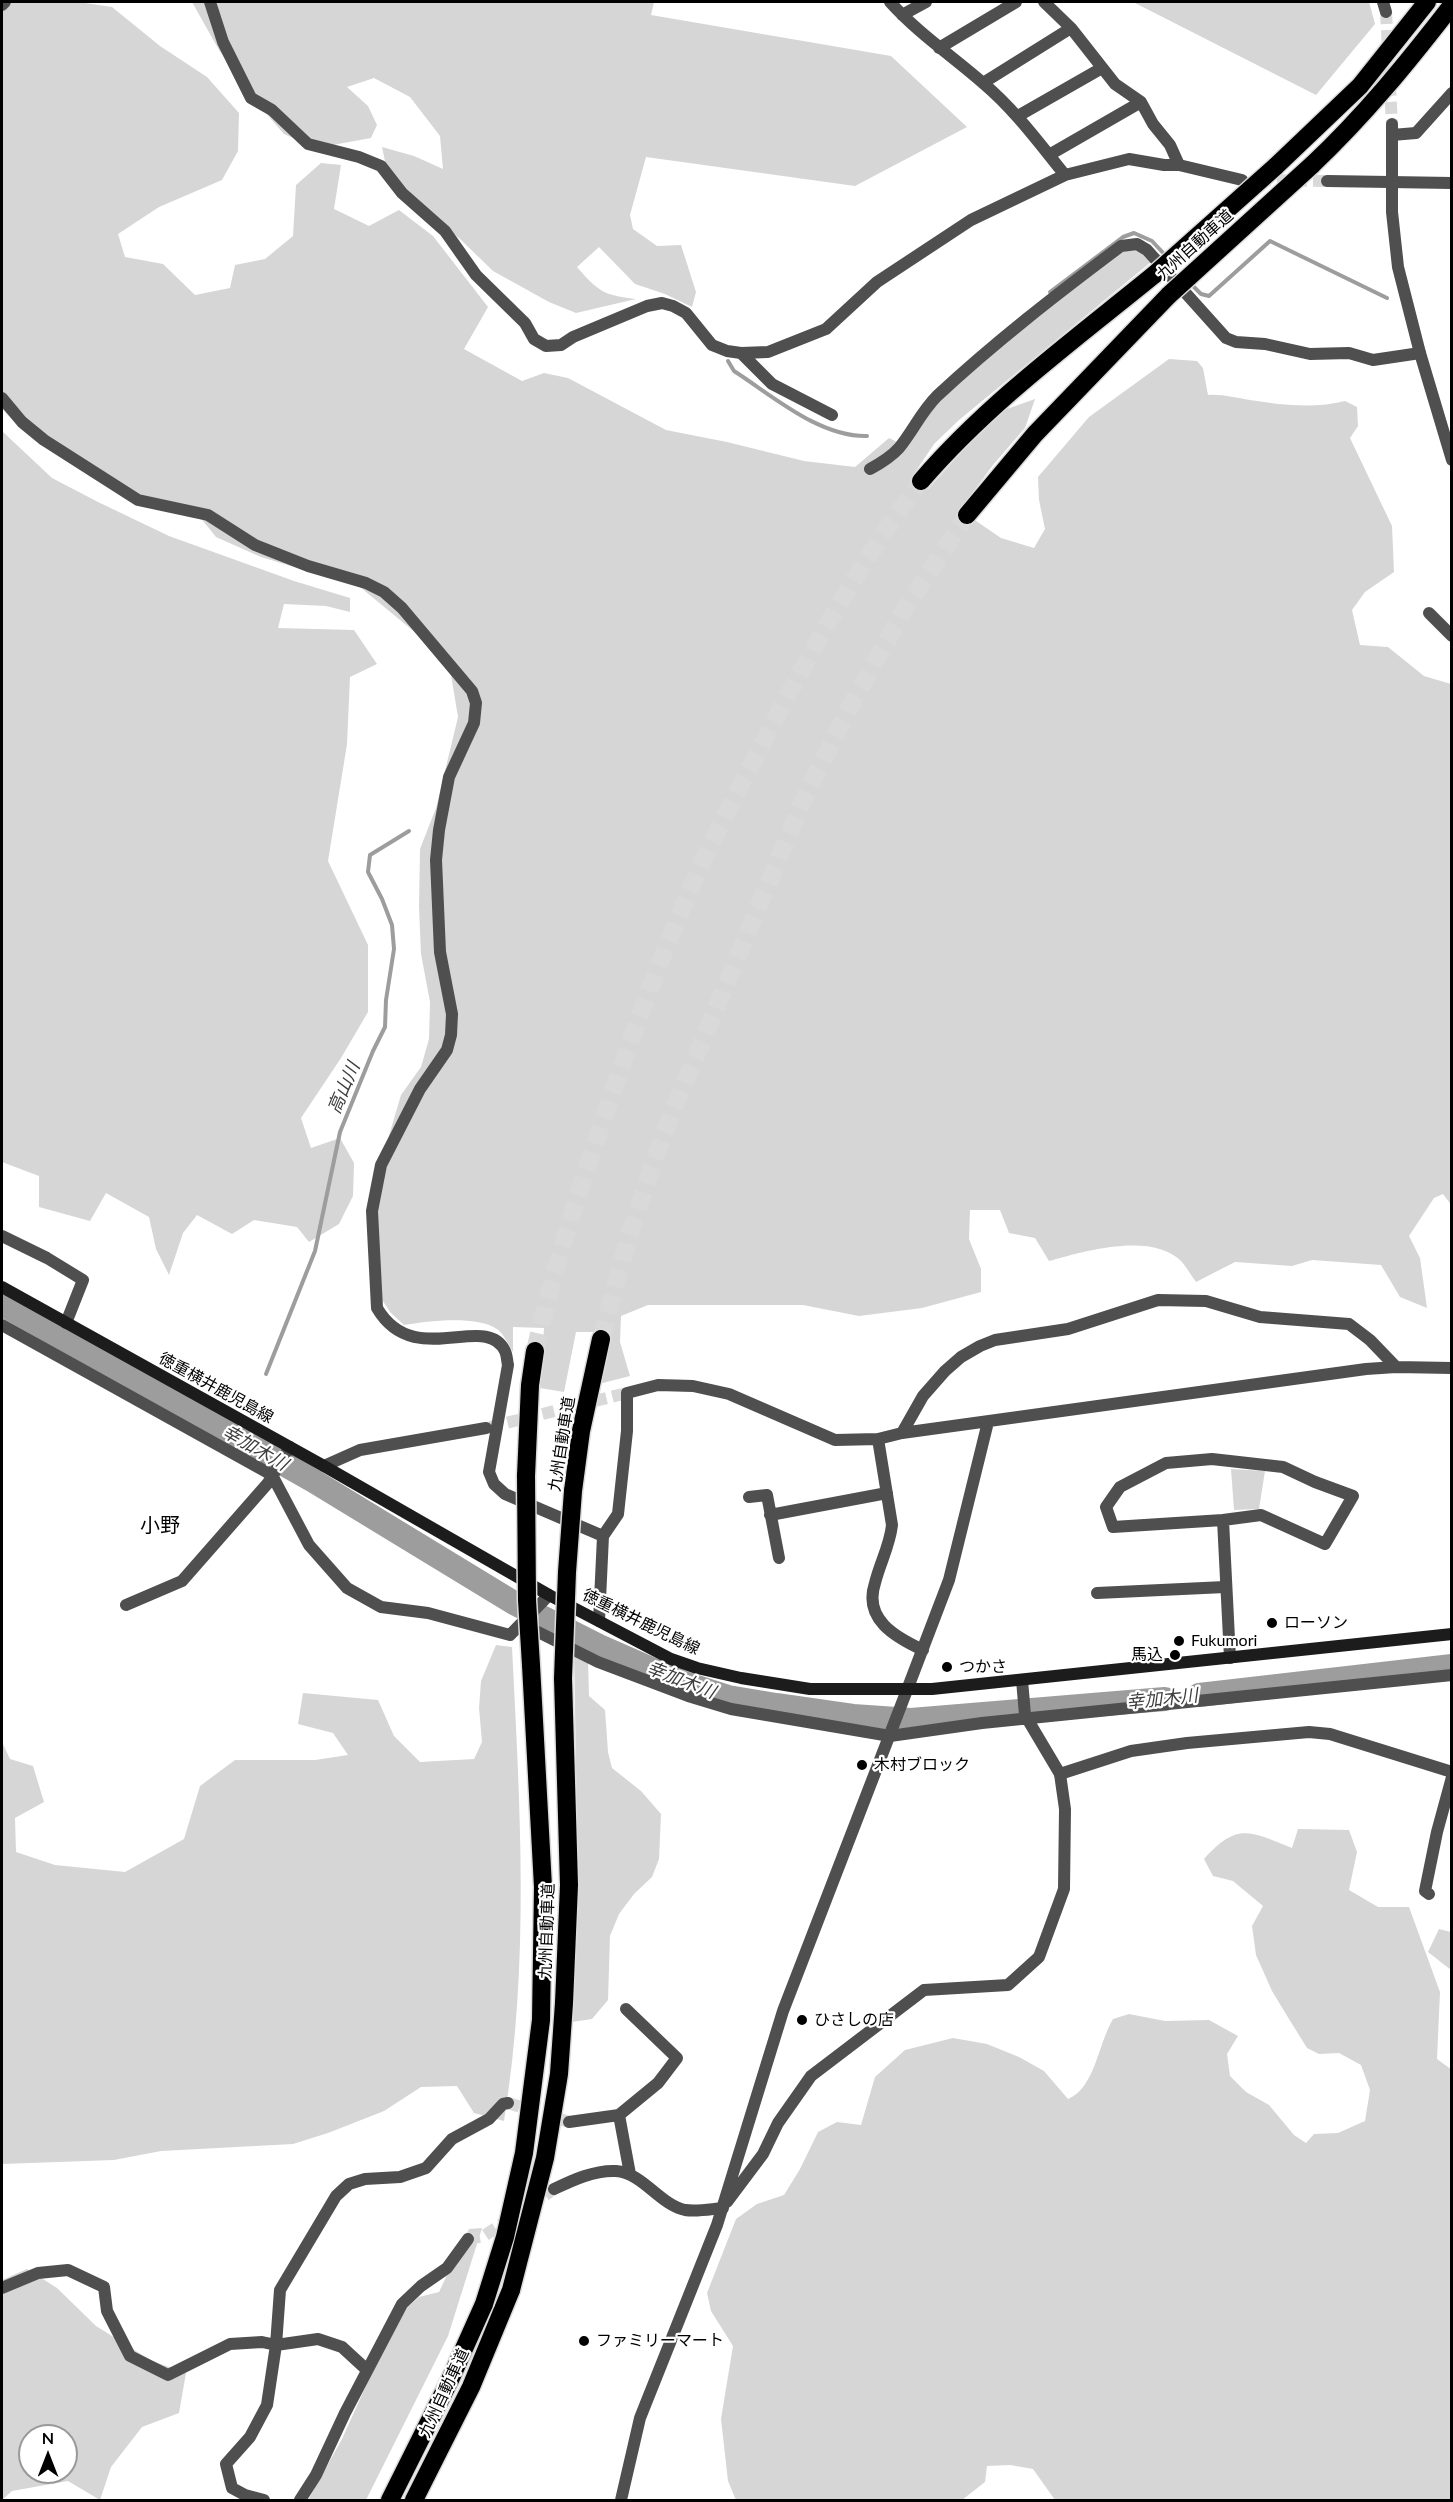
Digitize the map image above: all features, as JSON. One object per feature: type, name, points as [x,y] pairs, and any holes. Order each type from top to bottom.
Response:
[{"type":"highway","points":[[1394,45],[1420,2]]},
{"type":"highway","name":"九州自動車道","points":[[921,481],[952,445],[996,404],[1155,274],[1275,167],[1360,86],[1427,2]]},
{"type":"highway","name":"九州自動車道","points":[[967,515],[1049,418],[1170,294],[1349,130],[1452,5]]},
{"type":"highway","points":[[1374,101],[1419,57],[1452,13]]},
{"type":"highway","name":"九州自動車道","points":[[414,2500],[471,2387],[511,2290],[545,2158],[559,2074],[569,1885],[563,1678],[567,1572],[573,1491],[581,1431],[601,1339]]},
{"type":"highway","name":"九州自動車道","points":[[390,2500],[450,2380],[484,2304],[505,2237],[524,2153],[541,2020],[543,1887],[527,1600],[526,1476],[530,1385],[535,1351]]},
{"type":"main road","name":"徳重横井鹿児島線","points":[[2,1287],[324,1466],[547,1597],[671,1659],[697,1668],[810,1689],[904,1696],[1023,1686],[1230,1658],[1452,1634]]},
{"type":"street","points":[[2,5],[5,2]]},
{"type":"street","points":[[210,2],[223,42],[251,98],[272,110],[308,144],[359,157],[381,166],[402,193],[445,231],[476,275],[525,323],[534,339],[546,346],[561,345],[573,337],[647,306],[662,303],[686,313],[712,345],[741,353],[768,352],[826,329],[892,271],[971,220],[1065,175],[1129,159],[1179,165],[1242,180]]},
{"type":"street","points":[[890,2],[939,48],[983,82],[1018,116],[1065,175]]},
{"type":"street","points":[[902,15],[926,2]]},
{"type":"street","points":[[939,48],[1016,2]]},
{"type":"street","points":[[1044,2],[1071,28],[1115,84],[1141,102],[1153,124],[1170,145],[1179,165]]},
{"type":"street","points":[[983,82],[1071,28]]},
{"type":"street","points":[[1018,116],[1102,68]]},
{"type":"street","points":[[1452,93],[1416,133],[1392,130],[1394,240],[1420,353],[1452,460]]},
{"type":"street","points":[[1049,155],[1141,102]]},
{"type":"street","points":[[1327,181],[1452,183]]},
{"type":"street","points":[[870,470],[888,459],[900,447],[925,408],[969,366],[1042,306],[1121,246],[1137,244],[1148,250],[1226,338],[1236,342],[1265,344],[1311,354],[1349,353],[1373,360],[1420,353]]},
{"type":"street","points":[[741,353],[772,384],[832,416]]},
{"type":"street","points":[[2,398],[22,422],[44,440],[138,500],[208,515],[255,545],[308,566],[366,583],[384,592],[402,608],[472,691],[476,703],[474,723],[449,777],[436,860],[440,952],[453,1014],[451,1035],[447,1050],[420,1089],[381,1165],[372,1211],[377,1308],[385,1322],[399,1333],[416,1339],[485,1336],[496,1341],[505,1350],[508,1365],[489,1472],[494,1484],[506,1494],[603,1536]]},
{"type":"street","points":[[1429,613],[1452,636]]},
{"type":"street","points":[[2,1236],[47,1258],[83,1280],[66,1323]]},
{"type":"street","points":[[902,1433],[923,1396],[938,1379],[961,1357],[980,1346],[995,1340],[1068,1329],[1158,1300],[1206,1301],[1260,1317],[1349,1324],[1370,1340],[1396,1366]]},
{"type":"street","points":[[2,1325],[273,1474],[309,1545],[347,1588],[381,1606],[429,1613],[510,1635],[547,1597]]},
{"type":"street","points":[[598,1621],[603,1536],[618,1514],[627,1431],[627,1393],[657,1385],[693,1386],[729,1394],[835,1440],[878,1439],[902,1433],[1366,1369],[1396,1366],[1452,1368]]},
{"type":"street","points":[[621,2500],[640,2418],[723,2208],[783,2011],[949,1580],[988,1422]]},
{"type":"street","points":[[324,1466],[360,1450],[486,1428]]},
{"type":"street","points":[[878,1439],[891,1514],[891,1536],[874,1585],[873,1603],[876,1614],[890,1633],[923,1650]]},
{"type":"street","points":[[126,1605],[182,1581],[273,1474],[290,1447]]},
{"type":"street","points":[[1212,1459],[1283,1467],[1353,1496],[1325,1544],[1261,1515],[1223,1520],[1113,1527],[1106,1507],[1120,1487],[1166,1463],[1212,1459]]},
{"type":"street","points":[[770,1515],[887,1493]]},
{"type":"street","points":[[749,1497],[767,1495],[779,1558]]},
{"type":"street","points":[[1223,1520],[1230,1658]]},
{"type":"street","points":[[1097,1593],[1225,1587]]},
{"type":"street","points":[[524,1620],[598,1662],[688,1696],[731,1709],[892,1731],[1452,1676]]},
{"type":"street","points":[[554,2189],[581,2176],[617,2171],[630,2174],[670,2204],[683,2209],[694,2211],[723,2208],[763,2154],[778,2123],[811,2076],[924,1990],[1008,1985],[1039,1957],[1064,1889],[1065,1809],[1060,1774],[1026,1717],[1023,1686]]},
{"type":"street","points":[[1060,1774],[1131,1750],[1309,1732],[1330,1734],[1371,1745],[1452,1772]]},
{"type":"street","points":[[1430,1894],[1425,1891],[1437,1832],[1452,1777]]},
{"type":"street","points":[[568,2122],[619,2115],[658,2083],[677,2058],[626,2009]]},
{"type":"street","points":[[264,2500],[232,2488],[226,2464],[250,2437],[267,2405],[276,2345],[280,2290],[336,2196],[349,2184],[365,2179],[400,2177],[426,2168],[452,2139],[489,2119],[503,2104],[508,2103]]},
{"type":"street","points":[[619,2115],[630,2174]]},
{"type":"street","points":[[300,2500],[316,2475],[402,2304],[421,2286],[447,2268],[468,2239]]},
{"type":"street","points":[[2,2288],[38,2273],[68,2270],[104,2287],[107,2311],[130,2356],[168,2375],[230,2344],[262,2342],[276,2345],[318,2339],[342,2347],[367,2370]]},
{"type":"shaded area","points":[[2,2],[78,2],[112,7],[160,46],[207,77],[239,113],[238,151],[222,180],[159,207],[118,234],[125,257],[163,264],[195,295],[230,288],[235,265],[265,259],[293,236],[296,185],[321,163],[341,165],[334,209],[369,226],[399,210],[433,236],[488,307],[464,349],[522,381],[544,373],[568,378],[666,430],[804,461],[855,467],[889,438],[907,447],[929,410],[1043,310],[1125,250],[1140,252],[1151,262],[959,420],[934,444],[912,477],[928,489],[978,434],[1004,410],[1035,399],[1025,428],[993,465],[960,510],[1001,538],[1034,548],[1045,529],[1039,500],[1038,477],[1089,417],[1169,359],[1197,361],[1203,368],[1208,395],[1298,405],[1322,405],[1345,401],[1357,407],[1358,426],[1350,438],[1392,526],[1394,572],[1365,592],[1352,610],[1360,645],[1388,647],[1424,676],[1451,684],[1452,1206],[1443,1194],[1434,1198],[1409,1236],[1420,1258],[1427,1308],[1400,1297],[1381,1265],[1312,1260],[1292,1266],[1235,1262],[1196,1282],[1182,1262],[1154,1247],[1118,1246],[1049,1261],[1035,1238],[1009,1233],[1000,1210],[970,1210],[969,1239],[981,1269],[981,1292],[922,1308],[859,1316],[803,1305],[648,1305],[621,1316],[620,1342],[630,1376],[599,1384],[608,1332],[576,1332],[564,1392],[540,1388],[544,1328],[513,1327],[513,1352],[497,1329],[477,1322],[452,1320],[404,1325],[390,1312],[375,1289],[370,1244],[388,1139],[401,1095],[421,1067],[429,1039],[430,1002],[421,954],[420,849],[436,808],[458,717],[451,675],[417,634],[360,587],[261,557],[216,537],[195,511],[137,503],[19,426],[2,409]]},
{"type":"shaded area","points":[[192,2],[654,2],[651,15],[891,56],[967,127],[855,186],[646,157],[630,215],[633,229],[657,246],[681,245],[696,292],[692,307],[665,294],[635,284],[599,247],[577,267],[602,291],[636,299],[576,313],[549,302],[493,271],[459,238],[390,185],[382,147],[414,156],[443,169],[440,136],[410,97],[374,78],[347,87],[368,106],[377,125],[371,138],[316,148],[284,134],[250,95],[219,50]]},
{"type":"shaded area","points":[[1133,2],[1369,2],[1375,24],[1316,95]]},
{"type":"shaded area","points":[[2,431],[52,478],[98,502],[169,536],[294,581],[350,598],[350,612],[326,606],[284,604],[278,628],[354,630],[377,664],[350,677],[347,744],[328,861],[368,945],[368,1012],[301,1118],[311,1148],[340,1138],[354,1163],[353,1196],[339,1224],[309,1242],[297,1227],[254,1220],[232,1234],[197,1215],[183,1233],[169,1275],[156,1249],[149,1217],[106,1193],[90,1221],[39,1207],[39,1176],[2,1162]]},
{"type":"shaded area","points":[[1231,1469],[1265,1471],[1259,1509],[1234,1510]]},
{"type":"shaded area","points":[[496,1645],[512,1647],[521,1884],[517,2002],[504,2121],[474,2113],[457,2086],[421,2087],[384,2111],[293,2144],[161,2151],[114,2160],[2,2164],[2,1742],[10,1759],[33,1766],[44,1802],[15,1818],[16,1852],[55,1865],[125,1872],[184,1839],[200,1786],[235,1760],[315,1760],[348,1755],[333,1733],[298,1724],[303,1693],[378,1700],[394,1736],[420,1762],[474,1759],[482,1742],[479,1708],[481,1681]]},
{"type":"shaded area","points":[[574,1652],[588,1658],[589,1696],[605,1710],[608,1752],[612,1768],[641,1791],[661,1814],[659,1859],[652,1877],[634,1894],[619,1914],[610,1936],[608,2000],[592,2019],[572,2022],[578,1881]]},
{"type":"shaded area","points":[[1298,1829],[1349,1830],[1357,1852],[1349,1890],[1378,1907],[1409,1907],[1440,1992],[1437,2059],[1452,2070],[1451,2500],[1055,2500],[1033,2469],[1010,2465],[987,2466],[985,2482],[962,2500],[736,2500],[728,2481],[721,2419],[733,2346],[711,2311],[707,2293],[736,2219],[757,2204],[784,2195],[818,2132],[837,2122],[861,2125],[875,2077],[905,2050],[953,2038],[987,2044],[1019,2057],[1044,2071],[1068,2099],[1077,2093],[1090,2075],[1113,2019],[1129,2014],[1165,2021],[1209,2020],[1238,2036],[1227,2054],[1230,2076],[1246,2092],[1269,2105],[1294,2135],[1306,2143],[1314,2134],[1338,2133],[1365,2121],[1370,2090],[1361,2065],[1339,2053],[1319,2054],[1307,2048],[1272,1991],[1256,1955],[1252,1926],[1263,1906],[1233,1881],[1213,1876],[1204,1859],[1226,1839],[1245,1833],[1265,1837],[1292,1848]]},
{"type":"shaded area","points":[[1439,1929],[1451,1932],[1451,1970],[1428,1952]]},
{"type":"shaded area","points":[[482,2228],[448,2336],[366,2500],[308,2500],[342,2439],[388,2337],[404,2310],[419,2297],[439,2292],[469,2229]]},
{"type":"shaded area","points":[[27,2269],[57,2288],[96,2326],[152,2361],[186,2373],[179,2413],[142,2427],[111,2467],[100,2500],[73,2484],[78,2484],[78,2424],[18,2424],[18,2484],[51,2484],[12,2491],[2,2500],[2,2280]]},
{"type":"waterway","points":[[1050,292],[1123,237],[1134,233],[1152,241],[1166,256]]},
{"type":"waterway","points":[[1189,282],[1201,294],[1209,296],[1270,241],[1387,298]]},
{"type":"waterway","points":[[728,361],[734,371],[797,413],[831,430],[849,435],[867,436]]},
{"type":"waterway","name":"高山川","points":[[266,1374],[315,1251],[340,1132],[385,1027],[386,1000],[394,949],[392,925],[368,872],[370,855],[409,831]]},
{"type":"waterway","name":"幸加木川","points":[[2,1304],[312,1480],[514,1603],[599,1646],[681,1682],[728,1697],[776,1705],[853,1716],[911,1720],[1165,1699]]},
{"type":"waterway","name":"幸加木川","points":[[1199,1695],[1452,1666]]},
{"type":"tunnel","points":[[1386,12],[1392,124]]},
{"type":"tunnel","points":[[1259,180],[1327,181]]},
{"type":"tunnel","points":[[535,1351],[562,1248],[605,1113],[676,921],[696,875],[754,760],[828,624],[863,565],[921,481]]},
{"type":"tunnel","points":[[601,1339],[628,1239],[663,1135],[802,803],[851,705],[904,610],[967,515]]},
{"type":"tunnel","points":[[490,1427],[627,1393]]},
{"type":"tunnel","points":[[508,2103],[569,2122]]},
{"type":"tunnel","points":[[468,2239],[484,2236],[554,2189]]},
{"type":"place","name":"ローソン","points":[[1272,1623]]},
{"type":"place","name":"Fukumori","points":[[1179,1641]]},
{"type":"place","name":"馬込","points":[[1175,1655]]},
{"type":"place","name":"つかさ","points":[[947,1667]]},
{"type":"place","name":"木村ブロック","points":[[862,1765]]},
{"type":"place","name":"ひさしの店","points":[[802,2020]]},
{"type":"place","name":"ファミリーマート","points":[[584,2341]]},
{"type":"district","name":"小野","points":[[160,1526]]}]
